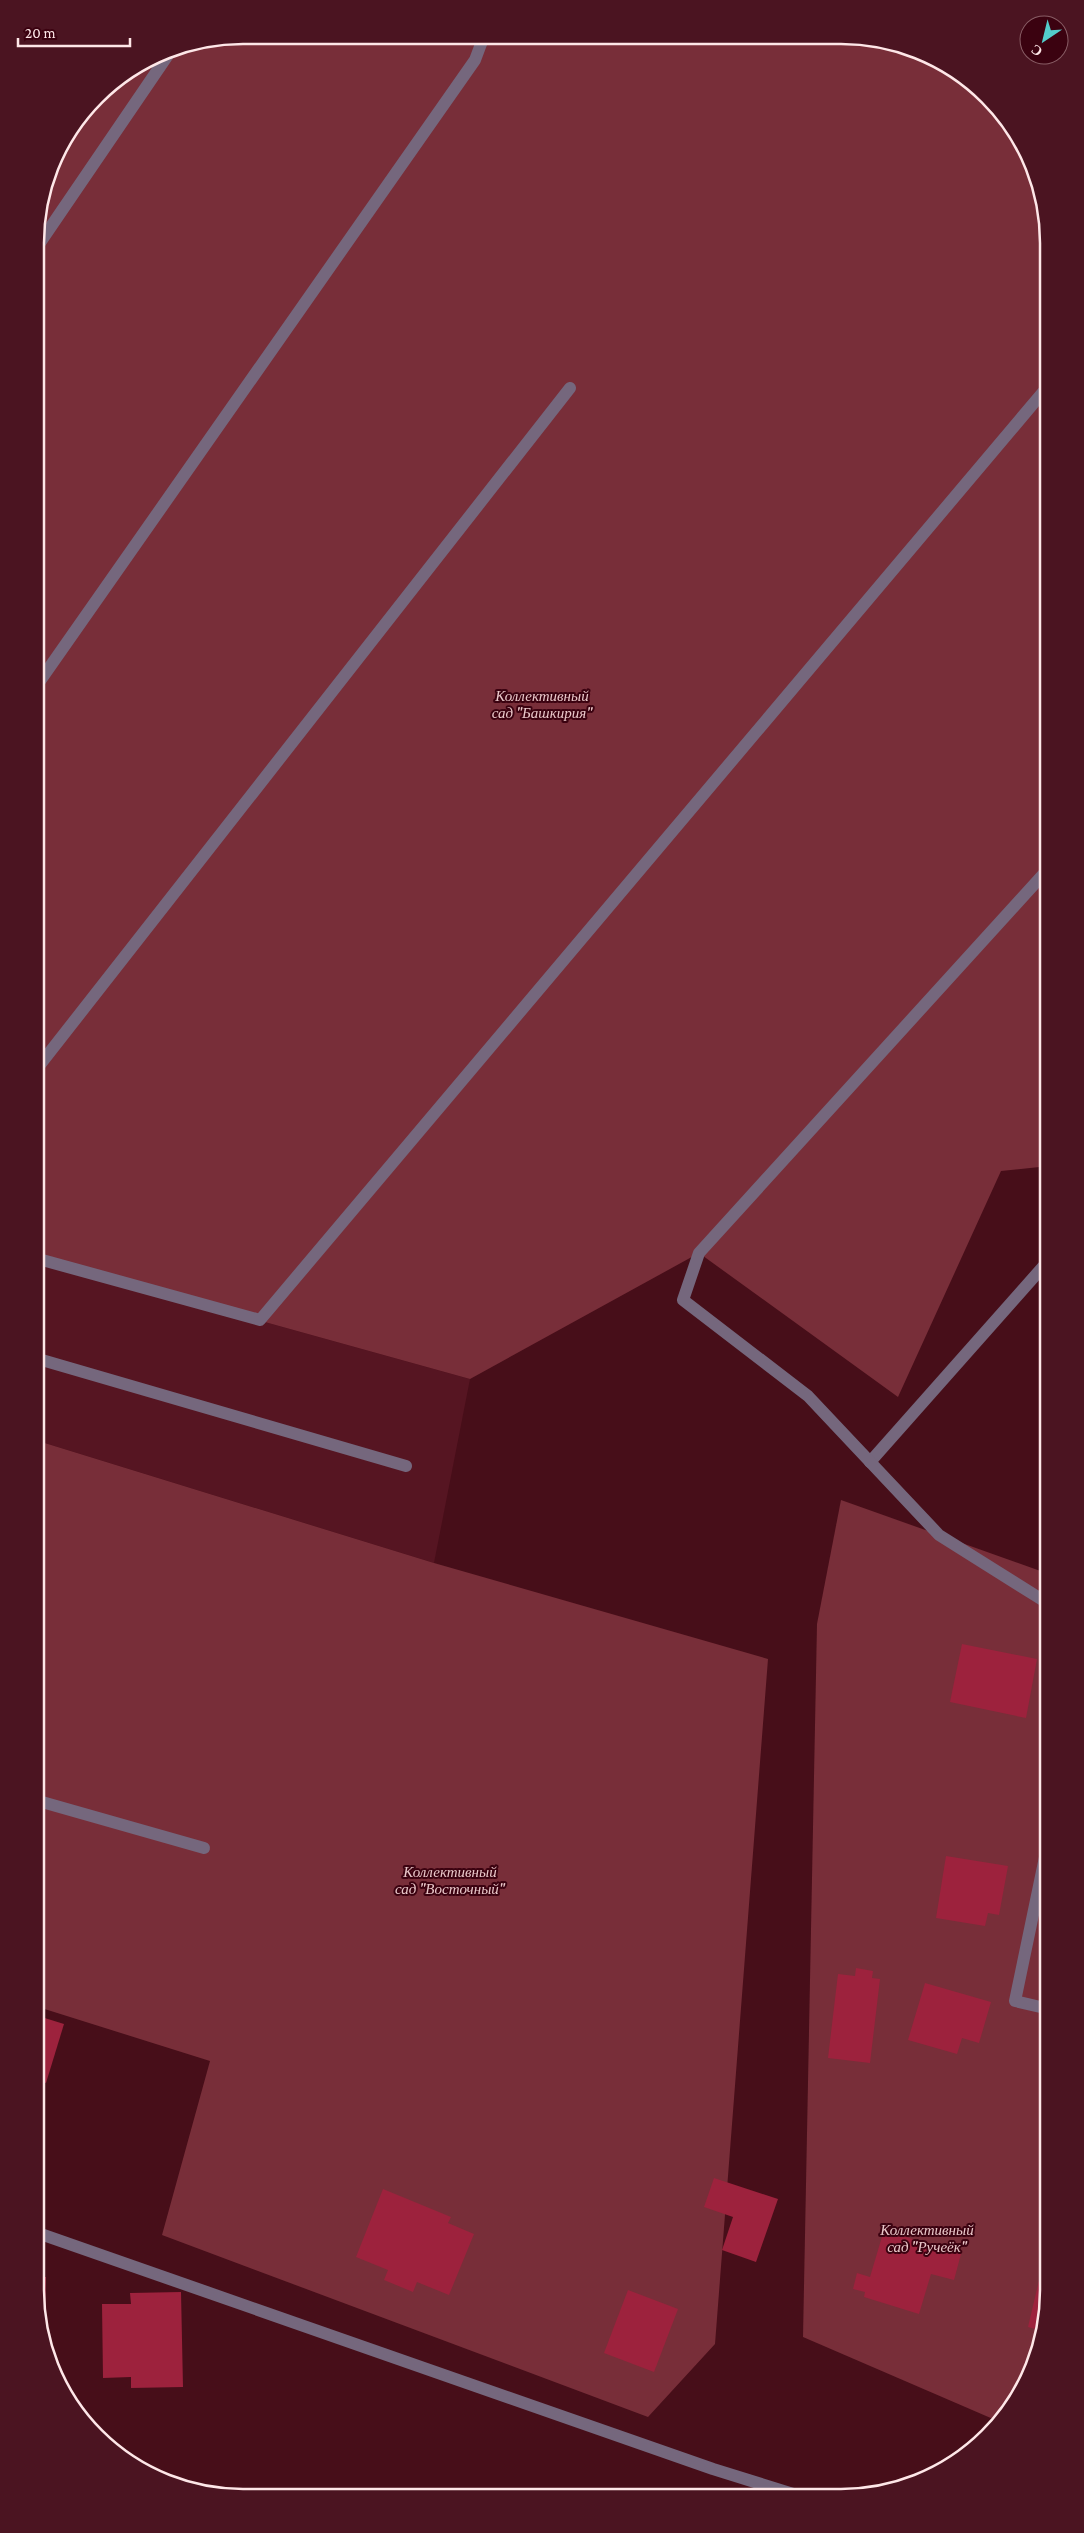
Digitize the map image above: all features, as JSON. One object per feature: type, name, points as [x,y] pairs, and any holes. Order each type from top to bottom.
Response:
[{"type":"street","points":[[44,675],[475,60],[481,44]]},
{"type":"street","points":[[44,238],[165,60]]},
{"type":"street","points":[[44,1060],[570,388]]},
{"type":"street","points":[[44,1260],[260,1320],[1040,396]]},
{"type":"street","points":[[1040,878],[699,1253],[683,1300],[808,1396],[939,1535],[1040,1598]]},
{"type":"street","points":[[870,1462],[1040,1270]]},
{"type":"street","points":[[44,1361],[406,1466]]},
{"type":"street","points":[[44,1803],[204,1848]]},
{"type":"street","points":[[1040,1881],[1015,2001],[1040,2007]]},
{"type":"street","points":[[44,2235],[713,2469],[777,2489]]},
{"type":"shaded area","points":[[44,1261],[470,1379],[434,1563],[44,1443]]},
{"type":"green space","name":"Коллективный сад \"Башкирия\"","points":[[854,44],[867,45],[905,54],[929,64],[952,77],[991,112],[1007,132],[1020,155],[1030,179],[1039,217],[1040,1167],[1001,1171],[898,1397],[699,1253],[470,1379],[44,1261],[44,230],[45,217],[54,179],[64,155],[77,132],[112,93],[132,77],[155,64],[179,54],[217,45]]},
{"type":"green space","name":"Коллективный сад \"Восточный\"","points":[[44,1443],[434,1563],[768,1659],[715,2344],[648,2417],[162,2235],[210,2061],[44,2009]]},
{"type":"green space","name":"Коллективный сад \"Ручеёк\"","points":[[841,1500],[1040,1571],[1040,2303],[1039,2316],[1030,2354],[1014,2390],[993,2419],[803,2337],[817,1624]]},
{"type":"building","points":[[962,1644],[1037,1659],[1026,1718],[950,1702]]},
{"type":"building","points":[[946,1856],[1008,1866],[999,1915],[988,1913],[985,1926],[936,1918]]},
{"type":"building","points":[[856,1968],[873,1971],[872,1978],[880,1979],[870,2063],[828,2058],[838,1974],[855,1976]]},
{"type":"building","points":[[925,1983],[991,2002],[979,2043],[962,2038],[957,2054],[908,2040]]},
{"type":"building","points":[[44,2018],[64,2024],[46,2083],[44,2082]]},
{"type":"building","points":[[714,2178],[778,2199],[756,2262],[722,2250],[733,2217],[704,2207]]},
{"type":"building","points":[[383,2189],[451,2217],[448,2223],[474,2234],[449,2295],[417,2282],[413,2292],[384,2280],[388,2270],[356,2257]]},
{"type":"building","points":[[884,2230],[961,2254],[954,2280],[931,2274],[919,2314],[864,2297],[865,2292],[853,2289],[857,2273],[870,2277]]},
{"type":"building","points":[[1040,2276],[1040,2303],[1036,2329],[1028,2327]]},
{"type":"building","points":[[44,2277],[46,2277],[45,2315]]},
{"type":"building","points":[[628,2290],[678,2309],[654,2372],[604,2353]]},
{"type":"building","points":[[181,2292],[183,2387],[131,2388],[131,2377],[103,2378],[102,2304],[131,2304],[130,2293]]}]
